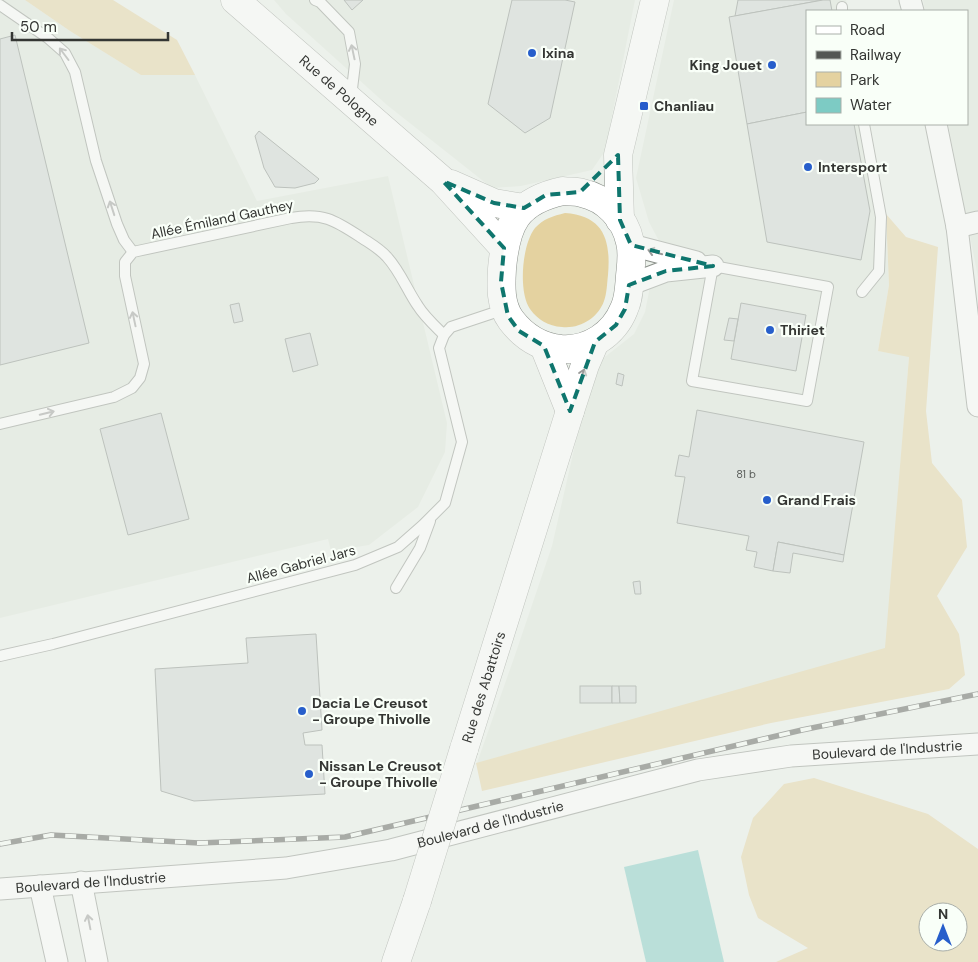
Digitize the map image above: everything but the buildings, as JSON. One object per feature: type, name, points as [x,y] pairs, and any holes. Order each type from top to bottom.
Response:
[{"type":"street","name":"Rue de Pologne","points":[[235,0],[443,181],[504,248]]},
{"type":"street","points":[[620,220],[618,154],[655,0]]},
{"type":"street","points":[[936,125],[957,226],[978,406]]},
{"type":"street","points":[[580,192],[618,154]]},
{"type":"street","name":"Rue de Pologne","points":[[443,181],[494,202],[524,208]]},
{"type":"street","points":[[564,191],[580,192],[599,199],[613,210],[624,225],[631,245],[629,285],[625,309],[616,325],[596,342],[569,350],[551,348],[534,342],[519,331],[508,316],[502,299],[501,282],[504,248],[508,232],[516,216],[529,204],[546,195],[564,191]]},
{"type":"street","points":[[957,226],[978,222]]},
{"type":"street","points":[[631,245],[664,255],[713,266]]},
{"type":"street","points":[[629,285],[666,271],[713,266]]},
{"type":"street","name":"Rue des Abattoirs","points":[[396,962],[417,901],[570,411],[585,365],[596,342]]},
{"type":"street","points":[[544,346],[570,411]]},
{"type":"street","name":"Boulevard de l'Industrie","points":[[0,889],[286,868],[391,850],[698,770],[791,756],[978,744]]},
{"type":"street","points":[[81,882],[97,962]]},
{"type":"street","points":[[40,886],[57,962]]},
{"type":"lane","points":[[315,0],[320,2],[349,32],[355,64],[351,100]]},
{"type":"lane","points":[[0,5],[48,38],[65,53],[75,72],[96,161],[117,224],[124,240],[133,252],[125,262],[125,276],[144,364],[140,378],[132,388],[114,397],[0,424]]},
{"type":"lane","points":[[862,292],[879,271],[881,217],[864,125]]},
{"type":"lane","name":"Allée Émiland Gauthey","points":[[133,252],[300,216],[324,217],[341,224],[387,256],[400,274],[419,308],[444,335]]},
{"type":"lane","points":[[713,266],[828,287],[807,401],[692,381],[713,266]]},
{"type":"lane","points":[[444,335],[451,327],[506,309]]},
{"type":"lane","name":"Allée Gabriel Jars","points":[[0,656],[53,644],[355,565],[398,547],[445,503],[462,442],[440,348],[444,335]]},
{"type":"lane","points":[[396,588],[420,548],[431,517]]},
{"type":"highlighted area","points":[[618,155],[620,220],[631,245],[713,266],[666,271],[629,285],[625,309],[616,325],[595,342],[570,411],[544,346],[519,331],[508,316],[501,282],[504,248],[443,181],[494,203],[524,208],[546,195],[580,192]]},
{"type":"shaded area","points":[[0,0],[25,0],[70,31],[141,75],[195,75],[257,201],[388,176],[447,423],[445,452],[418,507],[369,545],[331,551],[328,539],[0,618]]},
{"type":"shaded area","points":[[274,0],[635,0],[605,151],[592,170],[521,186],[492,188],[387,105],[286,14]]},
{"type":"shaded area","points":[[674,0],[846,0],[848,10],[806,10],[806,125],[869,125],[886,214],[889,285],[878,351],[909,356],[886,649],[477,763],[552,546],[586,397],[601,360],[634,334],[645,312],[659,241],[649,222],[636,178]]},
{"type":"shaded area","points":[[923,0],[978,0],[978,277],[948,125],[968,125],[968,10],[925,10]]},
{"type":"green space","points":[[25,0],[113,0],[177,40],[195,75],[141,75],[70,31]]},
{"type":"green space","points":[[565,213],[589,219],[597,225],[606,241],[609,262],[606,291],[601,307],[587,321],[569,327],[552,325],[536,316],[526,301],[523,280],[527,245],[535,228],[548,218]]},
{"type":"green space","points":[[886,214],[906,237],[938,247],[926,411],[932,463],[962,500],[967,547],[937,596],[959,634],[965,675],[949,689],[771,723],[482,791],[476,763],[885,648],[909,357],[878,351],[889,285]]},
{"type":"green space","points":[[814,778],[928,814],[978,849],[978,962],[776,962],[808,948],[758,918],[749,895],[741,857],[753,818],[784,784]]},
{"type":"water","points":[[698,850],[724,962],[646,962],[624,867]]},
{"type":"railway","points":[[0,844],[51,835],[199,843],[345,837],[802,730],[978,694]]},
{"type":"place","name":"Ixina","points":[[532,53]]},
{"type":"place","name":"King Jouet","points":[[772,65]]},
{"type":"place","name":"Chanliau","points":[[644,106]]},
{"type":"place","name":"Intersport","points":[[808,167]]},
{"type":"place","name":"Thiriet","points":[[770,330]]},
{"type":"place","name":"Grand Frais","points":[[767,500]]},
{"type":"place","name":"Dacia Le Creusot - Groupe Thivolle","points":[[302,711]]},
{"type":"place","name":"Nissan Le Creusot - Groupe Thivolle","points":[[309,774]]}]
